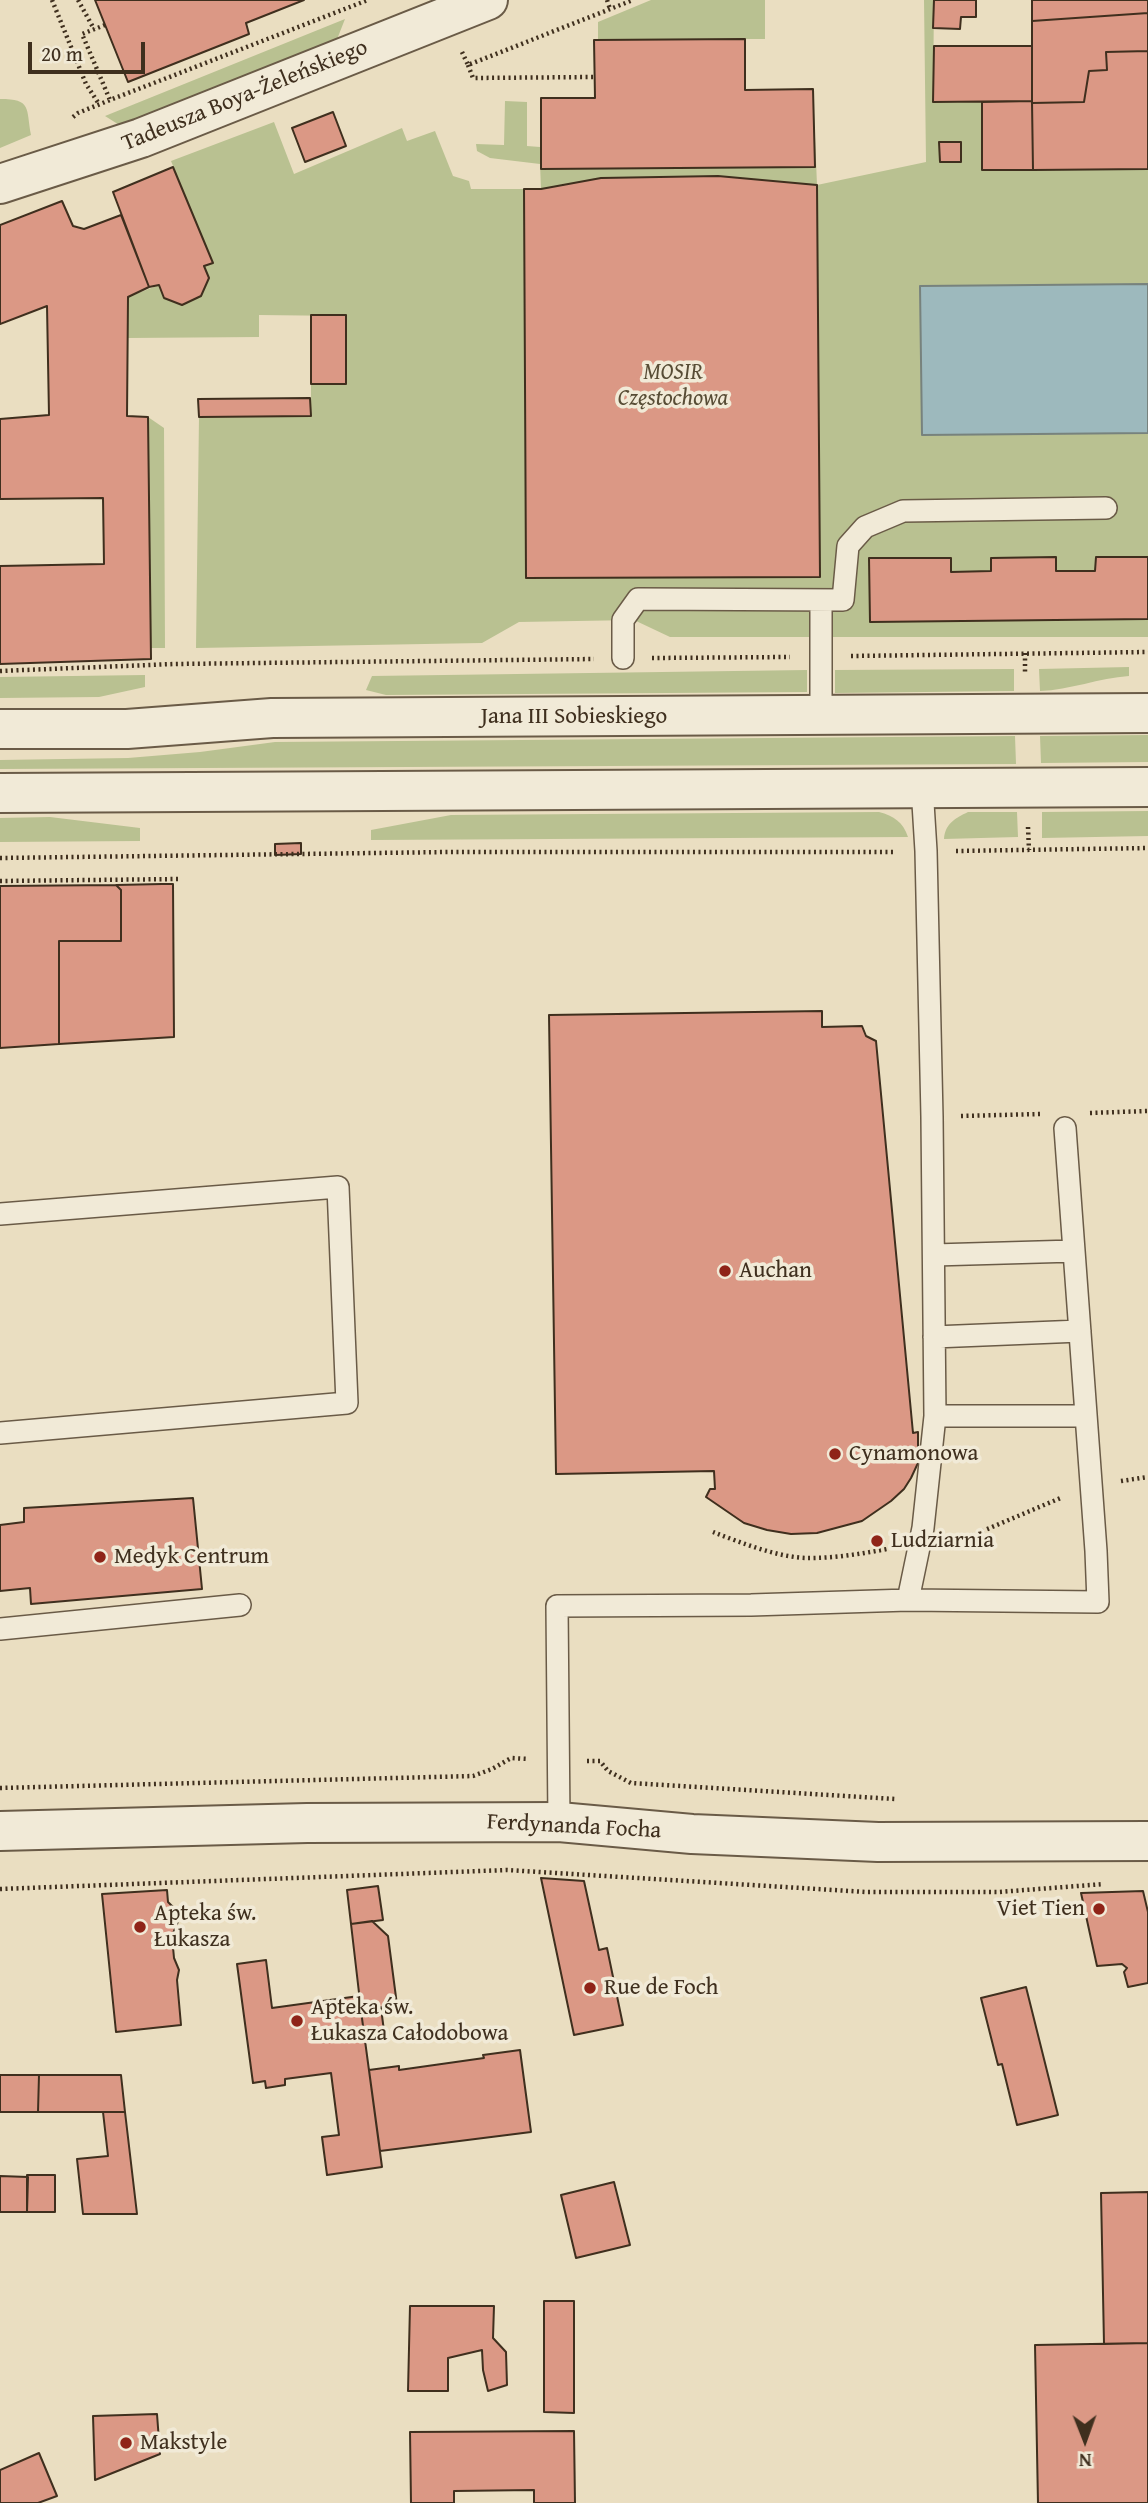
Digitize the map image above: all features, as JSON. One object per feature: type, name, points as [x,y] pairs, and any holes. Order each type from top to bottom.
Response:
[{"type":"street","name":"Tadeusza Boya-Żeleńskiego","points":[[0,184],[141,138],[488,0]]},
{"type":"street","name":"Jana III Sobieskiego","points":[[0,729],[127,729],[272,718],[1148,713]]},
{"type":"street","points":[[0,793],[1148,787]]},
{"type":"street","name":"Ferdynanda Focha","points":[[0,1831],[307,1822],[559,1822],[692,1833],[878,1842],[1148,1841]]},
{"type":"lane","points":[[623,659],[623,620],[638,599],[844,600],[848,546],[865,527],[903,511],[1106,508]]},
{"type":"lane","points":[[821,600],[821,715]]},
{"type":"lane","points":[[908,1600],[923,1528],[935,1416],[926,865],[922,787]]},
{"type":"lane","points":[[559,1822],[556,1605],[751,1605],[908,1600],[1098,1602],[1065,1128]]},
{"type":"lane","points":[[0,1214],[338,1187],[347,1403],[0,1433]]},
{"type":"lane","points":[[933,1255],[1074,1251]]},
{"type":"lane","points":[[934,1337],[1080,1331]]},
{"type":"lane","points":[[935,1416],[1086,1416]]},
{"type":"lane","points":[[0,1629],[240,1605]]},
{"type":"path","points":[[52,0],[86,84],[100,104]]},
{"type":"path","points":[[78,0],[94,29]]},
{"type":"path","points":[[68,121],[78,113],[100,104],[368,0]]},
{"type":"path","points":[[607,0],[610,9]]},
{"type":"path","points":[[105,25],[82,34],[110,100]]},
{"type":"path","points":[[468,65],[473,78],[595,77]]},
{"type":"path","points":[[0,671],[174,664],[1148,652]]},
{"type":"path","points":[[943,851],[1148,848]]},
{"type":"path","points":[[0,858],[449,852],[908,852]]},
{"type":"path","points":[[0,881],[180,879]]},
{"type":"path","points":[[0,1889],[507,1870],[866,1892],[999,1892],[1112,1884]]},
{"type":"green space","name":"MOSIR Częstochowa","points":[[651,0],[765,0],[765,39],[745,39],[745,90],[813,89],[817,185],[926,162],[924,0],[934,0],[933,102],[982,102],[982,170],[1148,169],[1148,637],[670,637],[634,620],[519,622],[482,643],[196,648],[199,417],[311,416],[311,384],[346,383],[346,316],[259,315],[259,337],[128,338],[128,297],[159,285],[164,298],[182,305],[201,296],[209,278],[204,266],[213,263],[171,161],[274,122],[294,174],[402,128],[407,141],[435,131],[453,176],[469,181],[471,189],[541,189],[540,164],[490,158],[477,151],[476,144],[504,145],[505,101],[527,102],[527,146],[540,147],[541,98],[595,98],[594,40],[598,40],[598,22]]},
{"type":"green space","points":[[345,19],[334,47],[124,128],[105,116]]},
{"type":"green space","points":[[0,99],[23,103],[31,135],[0,148]]},
{"type":"green space","points":[[148,417],[164,428],[165,648],[151,648]]},
{"type":"green space","points":[[1129,667],[1129,676],[1040,691],[1039,669]]},
{"type":"green space","points":[[1014,669],[1014,691],[835,693],[835,670]]},
{"type":"green space","points":[[807,670],[807,692],[386,695],[366,690],[372,676]]},
{"type":"green space","points":[[145,675],[145,687],[99,697],[0,698],[0,677]]},
{"type":"green space","points":[[1148,735],[1148,762],[1041,763],[1040,736]]},
{"type":"green space","points":[[1015,736],[1016,764],[0,769],[0,760],[128,758],[275,742]]},
{"type":"green space","points":[[1148,811],[1148,836],[1042,838],[1042,812]]},
{"type":"green space","points":[[879,812],[897,820],[908,837],[371,840],[371,830],[451,815]]},
{"type":"green space","points":[[968,812],[1017,812],[1018,837],[944,839],[951,822]]},
{"type":"green space","points":[[50,817],[140,828],[140,841],[0,842],[0,818]]},
{"type":"water","points":[[1148,284],[1148,433],[922,435],[920,286]]},
{"type":"building","points":[[95,0],[304,0],[246,23],[249,34],[128,82]]},
{"type":"building","points":[[934,0],[976,0],[976,17],[961,17],[960,29],[933,28]]},
{"type":"building","points":[[1032,0],[1148,0],[1148,13],[1032,21]]},
{"type":"building","points":[[1148,13],[1148,51],[1106,52],[1107,70],[1089,71],[1084,102],[1032,103],[1032,21]]},
{"type":"building","points":[[745,39],[745,90],[813,89],[815,167],[541,169],[541,98],[595,98],[594,40]]},
{"type":"building","points":[[934,46],[1032,46],[1032,101],[933,102]]},
{"type":"building","points":[[1148,51],[1148,169],[1033,170],[1032,103],[1084,102],[1089,71],[1107,70],[1106,52]]},
{"type":"building","points":[[1032,101],[1033,170],[982,170],[982,102]]},
{"type":"building","points":[[333,112],[346,146],[305,162],[292,128]]},
{"type":"building","points":[[939,142],[961,142],[961,162],[940,162]]},
{"type":"building","points":[[173,167],[213,263],[204,266],[209,278],[201,296],[182,305],[164,298],[159,285],[149,287],[113,192]]},
{"type":"building","points":[[718,176],[817,185],[820,577],[526,578],[524,189],[541,189],[601,178]]},
{"type":"building","points":[[62,201],[73,226],[84,229],[121,215],[149,287],[128,297],[127,416],[148,417],[151,659],[0,664],[0,566],[104,564],[103,498],[0,499],[0,419],[49,415],[47,306],[0,324],[0,225]]},
{"type":"building","points":[[311,315],[346,315],[346,384],[311,384]]},
{"type":"building","points":[[310,398],[311,416],[199,417],[198,399]]},
{"type":"building","points":[[1056,557],[1056,571],[1095,571],[1096,557],[1148,557],[1148,619],[870,622],[869,558],[951,558],[951,572],[991,571],[991,558]]},
{"type":"building","points":[[301,843],[301,854],[275,855],[275,844]]},
{"type":"building","points":[[173,884],[174,1037],[59,1044],[59,941],[121,941],[121,890],[116,885]]},
{"type":"building","points":[[116,885],[121,890],[121,941],[59,941],[59,1044],[0,1048],[0,886]]},
{"type":"building","name":"Auchan","points":[[822,1011],[822,1027],[862,1026],[866,1036],[876,1041],[913,1433],[918,1432],[918,1463],[911,1478],[891,1501],[862,1521],[817,1533],[791,1534],[744,1523],[706,1497],[710,1489],[715,1489],[714,1471],[556,1474],[549,1015]]},
{"type":"building","name":"Medyk Centrum","points":[[193,1498],[202,1589],[31,1604],[30,1588],[0,1591],[0,1525],[24,1522],[24,1508]]},
{"type":"building","name":"Rue de Foch","points":[[541,1878],[584,1881],[599,1950],[607,1948],[623,2025],[574,2035]]},
{"type":"building","points":[[378,1886],[383,1920],[351,1924],[347,1890]]},
{"type":"building","points":[[167,1890],[168,1902],[177,1911],[179,1919],[172,1936],[174,1958],[179,1970],[177,1980],[181,2025],[116,2032],[102,1894]]},
{"type":"building","points":[[1143,1891],[1148,1912],[1148,1983],[1128,1987],[1124,1972],[1127,1968],[1122,1964],[1097,1966],[1081,1893]]},
{"type":"building","points":[[372,1921],[388,1936],[397,2005],[361,2010],[351,1924]]},
{"type":"building","points":[[266,1960],[272,2008],[359,1996],[382,2167],[327,2175],[322,2137],[339,2135],[331,2073],[285,2079],[285,2085],[266,2088],[265,2081],[253,2083],[237,1964]]},
{"type":"building","points":[[1026,1987],[1058,2115],[1017,2125],[1002,2064],[998,2065],[981,1998]]},
{"type":"building","points":[[381,2008],[384,2031],[364,2034],[361,2010]]},
{"type":"building","points":[[520,2050],[531,2132],[380,2151],[369,2070],[399,2066],[399,2070]]},
{"type":"building","points":[[0,2075],[39,2075],[38,2112],[0,2112]]},
{"type":"building","points":[[39,2075],[121,2075],[125,2112],[38,2112]]},
{"type":"building","points":[[103,2112],[125,2112],[137,2214],[83,2214],[77,2159],[108,2156]]},
{"type":"building","points":[[27,2175],[55,2175],[55,2212],[27,2212]]},
{"type":"building","points":[[0,2176],[28,2177],[27,2212],[0,2212]]},
{"type":"building","points":[[614,2182],[630,2245],[576,2258],[561,2195]]},
{"type":"building","points":[[1148,2192],[1148,2343],[1104,2344],[1101,2193]]},
{"type":"building","points":[[544,2301],[574,2301],[574,2413],[544,2412]]},
{"type":"building","points":[[410,2306],[494,2306],[493,2338],[506,2352],[507,2385],[488,2391],[482,2350],[448,2358],[448,2391],[408,2391]]},
{"type":"building","points":[[1148,2343],[1148,2503],[1038,2503],[1035,2345]]},
{"type":"building","points":[[157,2414],[160,2454],[95,2480],[93,2416]]},
{"type":"building","points":[[574,2431],[575,2503],[534,2503],[534,2490],[454,2491],[454,2503],[411,2503],[410,2432]]},
{"type":"building","points":[[39,2453],[57,2496],[38,2503],[0,2503],[0,2470]]},
{"type":"place","name":"Auchan","points":[[725,1271]]},
{"type":"place","name":"Cynamonowa","points":[[835,1454]]},
{"type":"place","name":"Ludziarnia","points":[[877,1541]]},
{"type":"place","name":"Medyk Centrum","points":[[100,1557]]},
{"type":"place","name":"Viet Tien","points":[[1099,1909]]},
{"type":"place","name":"Apteka św. Łukasza","points":[[140,1927]]},
{"type":"place","name":"Rue de Foch","points":[[590,1988]]},
{"type":"place","name":"Apteka św. Łukasza Całodobowa","points":[[297,2021]]},
{"type":"place","name":"Makstyle","points":[[126,2443]]}]
